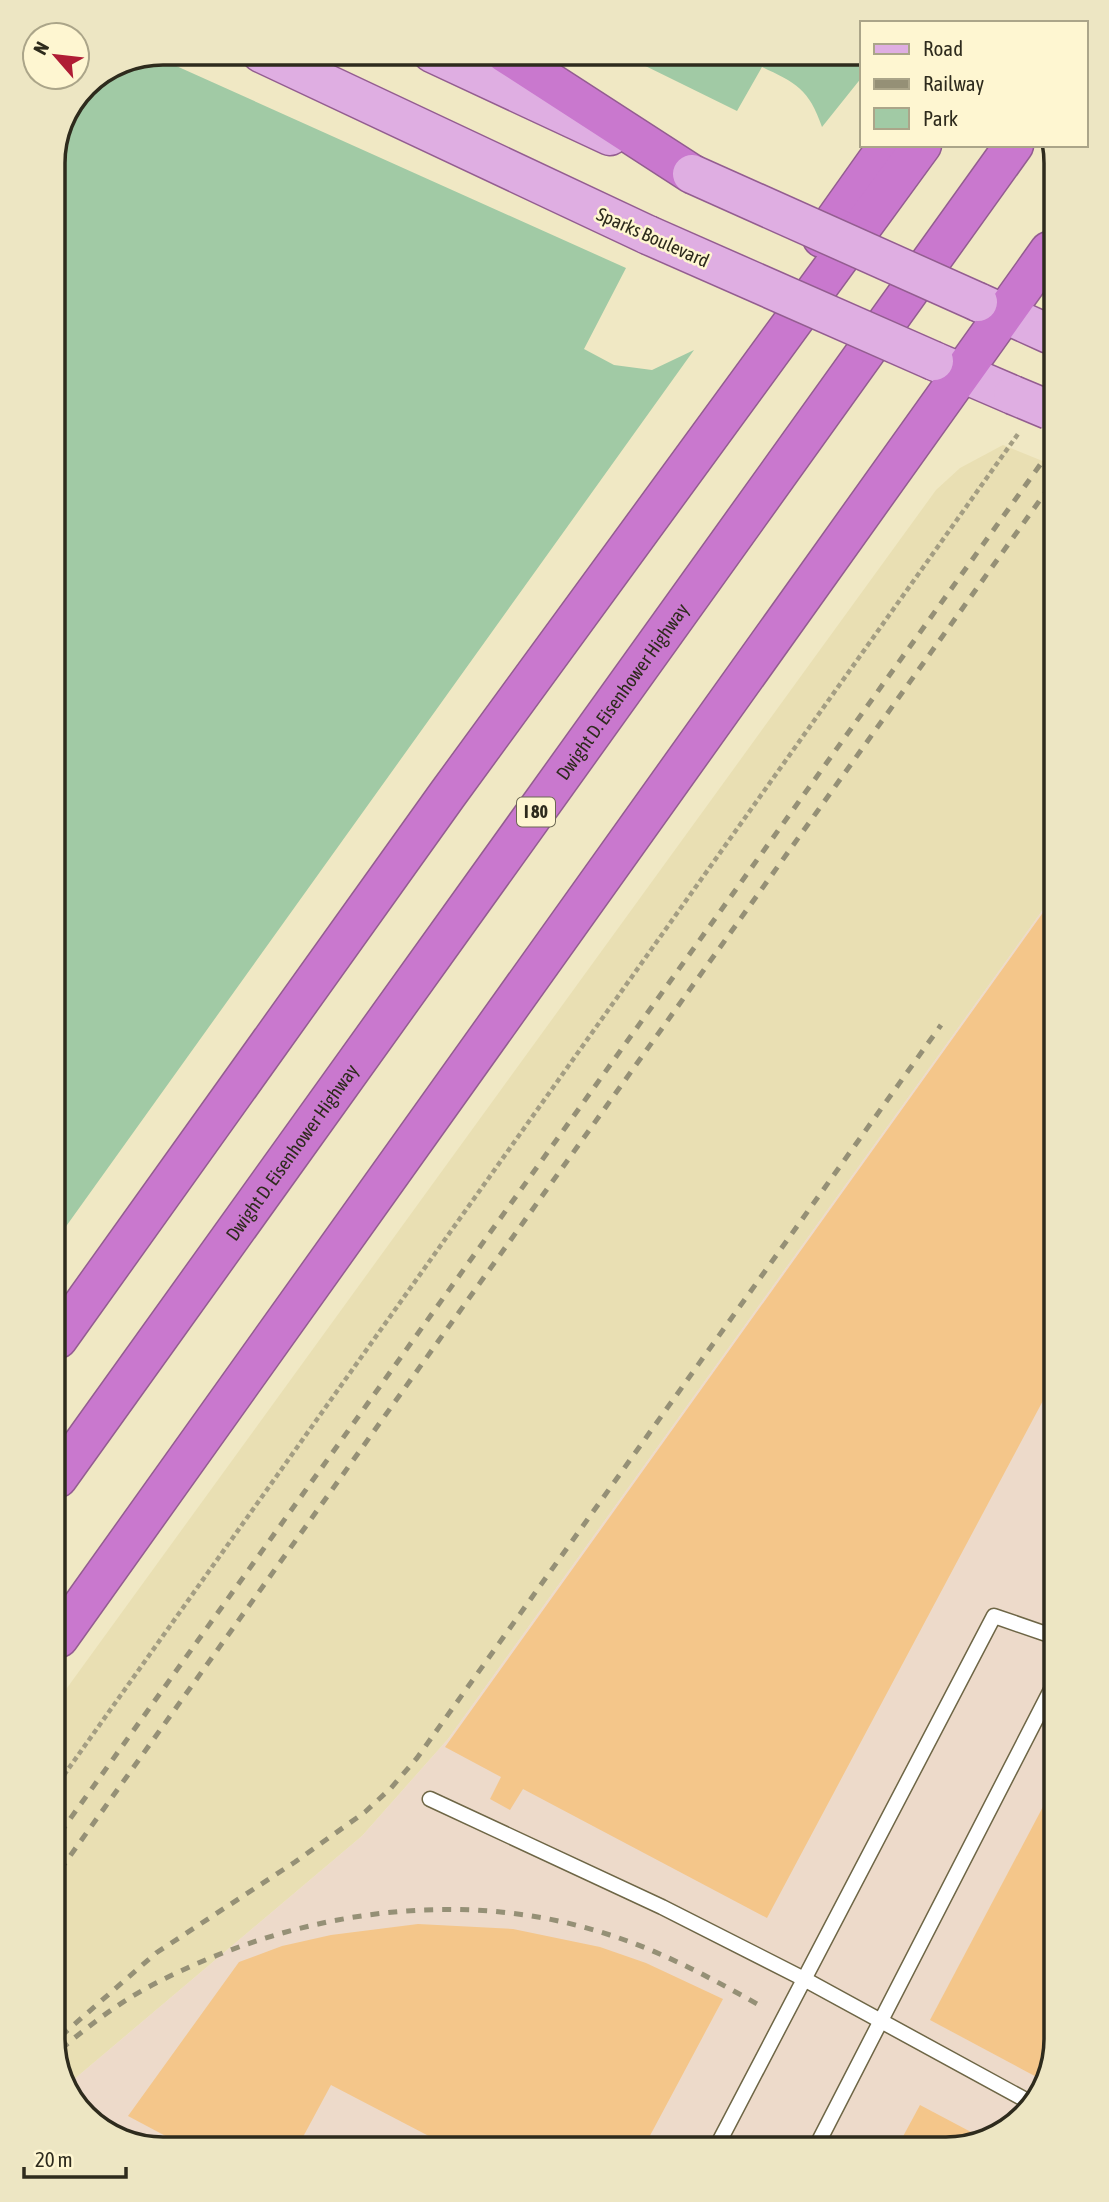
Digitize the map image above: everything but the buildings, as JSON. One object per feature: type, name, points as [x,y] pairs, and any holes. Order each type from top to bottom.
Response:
[{"type":"highway","points":[[524,65],[692,174]]},
{"type":"highway","points":[[447,795],[558,609],[887,147]]},
{"type":"highway","points":[[65,1329],[447,795],[921,147]]},
{"type":"highway","name":"Dwight D. Eisenhower Highway","points":[[65,1468],[1013,147]]},
{"type":"highway","points":[[65,1629],[948,367],[991,308],[1044,256]]},
{"type":"main road","name":"Sparks Boulevard","points":[[288,65],[648,235],[948,367],[1029,410]]},
{"type":"main road","points":[[458,65],[692,174],[1044,332]]},
{"type":"lane","points":[[722,2137],[994,1616],[1044,1633]]},
{"type":"lane","points":[[821,2137],[1044,1703]]},
{"type":"lane","points":[[430,1799],[662,1907],[804,1979],[1024,2099]]},
{"type":"path","points":[[65,1775],[1029,410]]},
{"type":"shaded area","points":[[1003,445],[1044,462],[1044,908],[448,1739],[362,1836],[74,2080],[65,2039],[65,1691],[936,490],[960,468]]},
{"type":"shaded area","points":[[1044,908],[1044,2039],[1041,2065],[1028,2094],[1016,2109],[984,2130],[946,2137],[156,2137],[131,2132],[93,2109],[74,2080],[362,1836],[448,1739]]},
{"type":"green space","points":[[174,65],[626,268],[584,349],[614,365],[652,370],[694,350],[65,1228],[65,156],[68,137],[85,103],[98,89],[131,70]]},
{"type":"green space","points":[[643,65],[860,65],[860,80],[822,127],[812,104],[800,89],[762,67],[737,111]]},
{"type":"railway","points":[[65,1826],[1044,459]]},
{"type":"railway","points":[[65,1863],[1044,494]]},
{"type":"railway","points":[[65,2033],[156,1953],[295,1862],[365,1812],[391,1788],[417,1758],[941,1025]]},
{"type":"railway","points":[[66,2045],[135,1995],[215,1956],[269,1937],[382,1913],[439,1910],[497,1912],[554,1920],[610,1935],[668,1957],[759,2005]]}]
